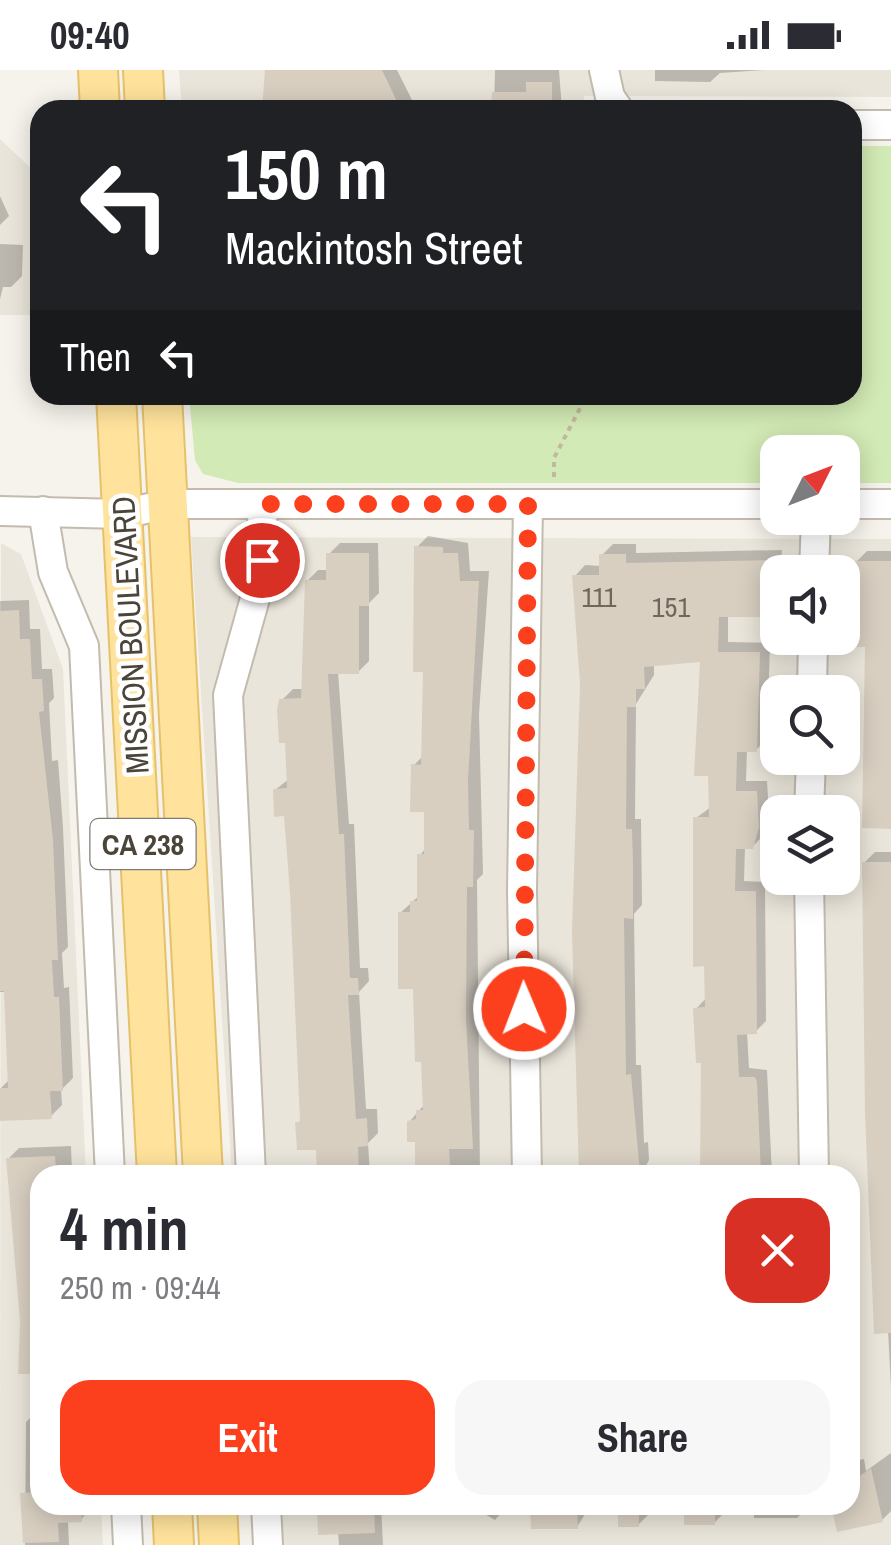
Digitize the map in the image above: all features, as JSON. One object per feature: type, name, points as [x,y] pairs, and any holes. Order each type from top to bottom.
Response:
[{"type":"main road","points":[[98,70],[100,100]]},
{"type":"main road","points":[[143,70],[145,100]]},
{"type":"main road","name":"MISSION BOULEVARD","points":[[117,405],[156,1165]]},
{"type":"main road","name":"MISSION BOULEVARD","points":[[163,405],[201,1165]]},
{"type":"main road","points":[[172,1515],[174,1545]]},
{"type":"main road","points":[[218,1515],[219,1545]]},
{"type":"street","points":[[604,70],[612,100]]},
{"type":"street","points":[[862,126],[891,126]]},
{"type":"street","points":[[0,511],[122,514],[168,504],[760,504]]},
{"type":"street","points":[[250,1165],[228,695],[259,584],[262,504]]},
{"type":"street","points":[[527,1165],[522,890],[541,504]]},
{"type":"street","points":[[860,504],[891,504]]},
{"type":"street","name":"MISSION BOULEVARD","points":[[43,511],[53,572],[84,646],[110,1165]]},
{"type":"street","points":[[810,895],[814,1165]]},
{"type":"street","points":[[126,1515],[128,1545]]},
{"type":"street","points":[[266,1515],[268,1545]]},
{"type":"path","points":[[541,504],[554,458],[583,405]]},
{"type":"shaded area","points":[[179,70],[891,70],[891,97],[181,100]]},
{"type":"shaded area","points":[[0,139],[30,168],[30,315],[0,315]]},
{"type":"shaded area","points":[[191,537],[891,539],[891,1545],[255,1545],[254,1515],[860,1515],[860,1165],[231,1165]]},
{"type":"shaded area","points":[[1,543],[21,554],[63,669],[86,1165],[30,1165],[30,1515],[102,1515],[103,1545],[0,1545]]},
{"type":"green space","points":[[862,146],[891,146],[891,483],[860,483],[860,435],[760,435],[760,483],[238,483],[203,474],[195,460],[190,405],[862,405]]},
{"type":"building","points":[[265,70],[382,70],[396,100],[263,100]]},
{"type":"building","points":[[526,82],[552,82],[552,100],[492,100],[492,92],[526,92]]},
{"type":"building","points":[[414,546],[443,547],[443,553],[458,553],[460,581],[479,581],[468,781],[469,830],[474,830],[473,887],[467,887],[466,1019],[473,1149],[449,1149],[450,1165],[415,1165],[415,1142],[407,1142],[407,1121],[416,1119],[416,1110],[423,1110],[421,1062],[415,1062],[413,989],[398,989],[398,912],[410,912],[410,901],[417,901],[417,854],[424,854],[424,812],[410,812],[411,764],[421,765],[423,672],[413,672]]},
{"type":"building","points":[[326,553],[369,553],[369,606],[359,606],[359,674],[328,674],[339,834],[344,834],[350,978],[358,978],[359,995],[348,995],[356,1119],[367,1118],[368,1146],[358,1147],[359,1165],[317,1165],[316,1150],[297,1150],[295,1122],[300,1122],[290,893],[284,816],[274,817],[273,789],[287,788],[285,743],[279,743],[279,699],[301,698],[305,580],[326,580]]},
{"type":"building","points":[[599,554],[626,554],[626,563],[760,560],[760,617],[719,617],[718,652],[760,652],[757,752],[737,752],[736,791],[757,791],[759,827],[753,849],[736,849],[735,891],[756,891],[757,1034],[737,1035],[739,1077],[755,1077],[757,1082],[761,1165],[700,1165],[701,1063],[696,1063],[693,1008],[705,1007],[704,966],[693,967],[693,817],[709,817],[708,776],[694,776],[700,662],[644,667],[645,689],[636,689],[636,707],[627,707],[626,829],[632,829],[633,919],[624,918],[626,1075],[631,1074],[639,1165],[579,1165],[572,932],[580,684],[572,575],[599,575]]},
{"type":"building","points":[[860,561],[891,561],[891,829],[862,828],[865,647],[860,647]]},
{"type":"building","points":[[19,610],[20,639],[30,639],[32,679],[42,679],[44,711],[39,712],[53,840],[58,960],[52,960],[54,997],[59,997],[63,1091],[50,1091],[52,1119],[0,1121],[0,1088],[8,1088],[4,991],[0,991],[0,611]]},
{"type":"building","points":[[862,862],[891,862],[891,1333],[874,1334],[865,1113]]},
{"type":"building","points":[[55,1156],[55,1165],[30,1165],[30,1374],[18,1374],[20,1321],[6,1158]]},
{"type":"building","points":[[871,1468],[883,1522],[837,1532],[833,1515],[860,1515],[860,1476]]},
{"type":"building","points":[[30,1492],[30,1515],[82,1515],[82,1522],[58,1523],[59,1542],[23,1543],[20,1493]]},
{"type":"building","points":[[317,1515],[374,1515],[375,1533],[318,1535]]},
{"type":"building","points":[[530,1515],[577,1515],[578,1529],[531,1529]]},
{"type":"building","points":[[618,1515],[639,1515],[639,1527],[618,1527]]},
{"type":"building","points":[[684,1515],[715,1515],[715,1525],[684,1525]]},
{"type":"route","points":[[262,560],[262,504],[528,504],[524,1009]]}]
